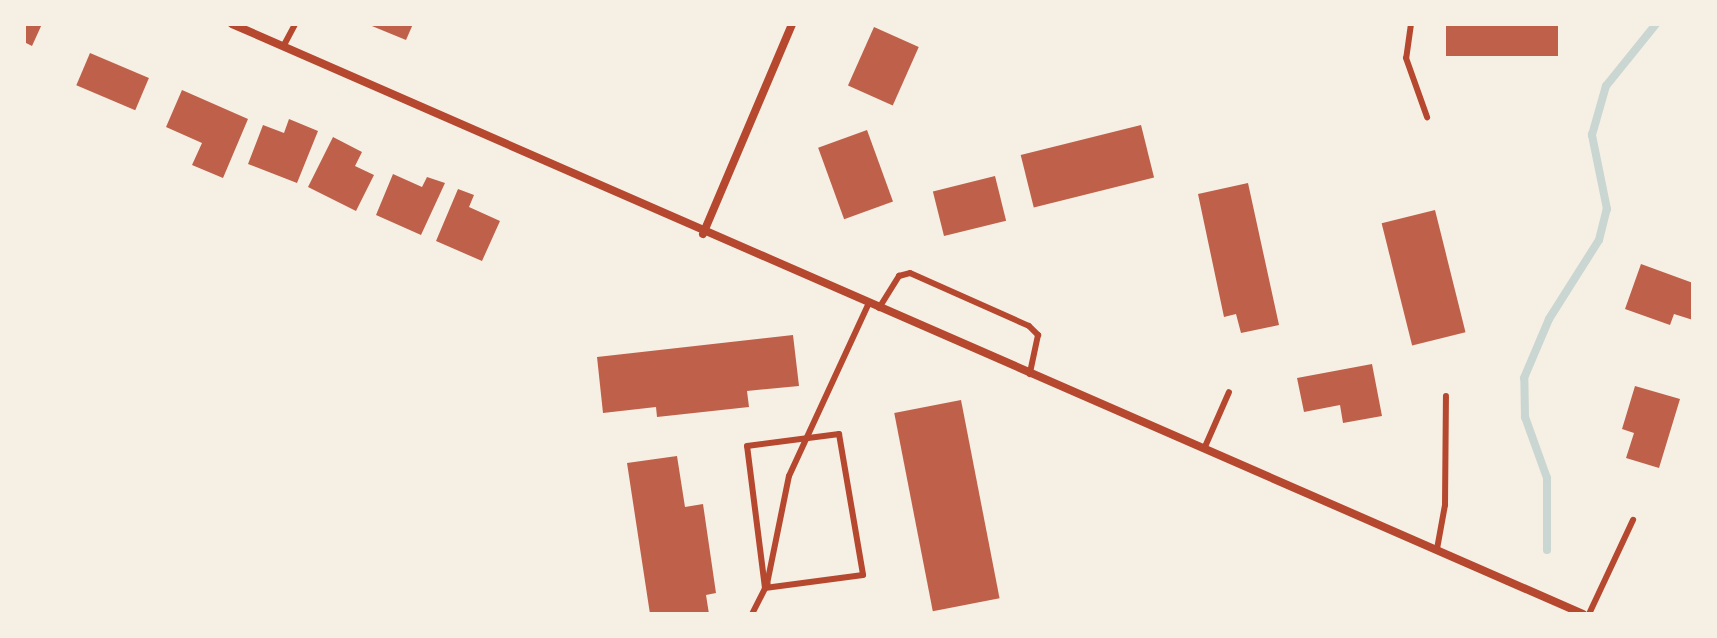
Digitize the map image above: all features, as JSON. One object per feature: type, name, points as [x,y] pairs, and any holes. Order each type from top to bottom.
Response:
[{"type":"street","points":[[232,24],[703,234],[1586,614]]},
{"type":"street","points":[[703,234],[792,24]]},
{"type":"lane","points":[[284,45],[295,24]]},
{"type":"lane","points":[[1411,24],[1406,58],[1427,117]]},
{"type":"lane","points":[[878,309],[899,276],[910,273],[1029,326],[1038,335],[1030,374]]},
{"type":"lane","points":[[752,614],[765,588],[789,476],[868,305]]},
{"type":"lane","points":[[1204,449],[1229,392]]},
{"type":"lane","points":[[1437,549],[1445,505],[1446,396]]},
{"type":"lane","points":[[839,434],[863,575],[765,588],[747,446],[839,434]]},
{"type":"lane","points":[[1586,614],[1633,520]]},
{"type":"building","points":[[24,24],[42,24],[32,46],[24,42]]},
{"type":"building","points":[[367,24],[413,24],[406,40]]},
{"type":"building","points":[[1446,24],[1558,24],[1558,56],[1446,56]]},
{"type":"building","points":[[874,27],[919,47],[893,105],[848,85]]},
{"type":"building","points":[[90,53],[149,78],[135,110],[76,85]]},
{"type":"building","points":[[182,90],[248,119],[223,178],[192,165],[202,143],[166,127]]},
{"type":"building","points":[[289,119],[318,131],[297,183],[248,164],[263,125],[284,133]]},
{"type":"building","points":[[1141,125],[1154,177],[1034,207],[1021,155]]},
{"type":"building","points":[[867,130],[893,201],[844,219],[818,148]]},
{"type":"building","points":[[333,137],[362,152],[355,166],[374,175],[356,211],[308,187]]},
{"type":"building","points":[[393,174],[422,187],[427,177],[445,183],[421,235],[376,215]]},
{"type":"building","points":[[995,176],[1006,221],[944,236],[933,191]]},
{"type":"building","points":[[1248,183],[1279,325],[1241,333],[1236,314],[1224,317],[1198,194]]},
{"type":"building","points":[[458,189],[474,195],[469,207],[500,221],[482,261],[436,241]]},
{"type":"building","points":[[1435,210],[1465,332],[1412,346],[1382,223]]},
{"type":"building","points":[[1641,264],[1693,283],[1693,320],[1674,314],[1670,325],[1625,309]]},
{"type":"building","points":[[793,335],[799,386],[747,391],[749,407],[657,417],[656,407],[603,413],[597,357]]},
{"type":"building","points":[[1372,364],[1382,416],[1343,423],[1340,405],[1304,412],[1297,378]]},
{"type":"building","points":[[1635,386],[1680,399],[1659,468],[1626,458],[1634,433],[1622,429]]},
{"type":"building","points":[[961,400],[1000,598],[933,611],[894,413]]},
{"type":"building","points":[[677,456],[685,507],[703,504],[716,593],[706,595],[709,614],[650,614],[627,463]]},
{"type":"waterway","points":[[1547,550],[1547,478],[1525,417],[1524,378],[1549,319],[1599,240],[1607,209],[1592,135],[1606,86],[1656,24]]}]
